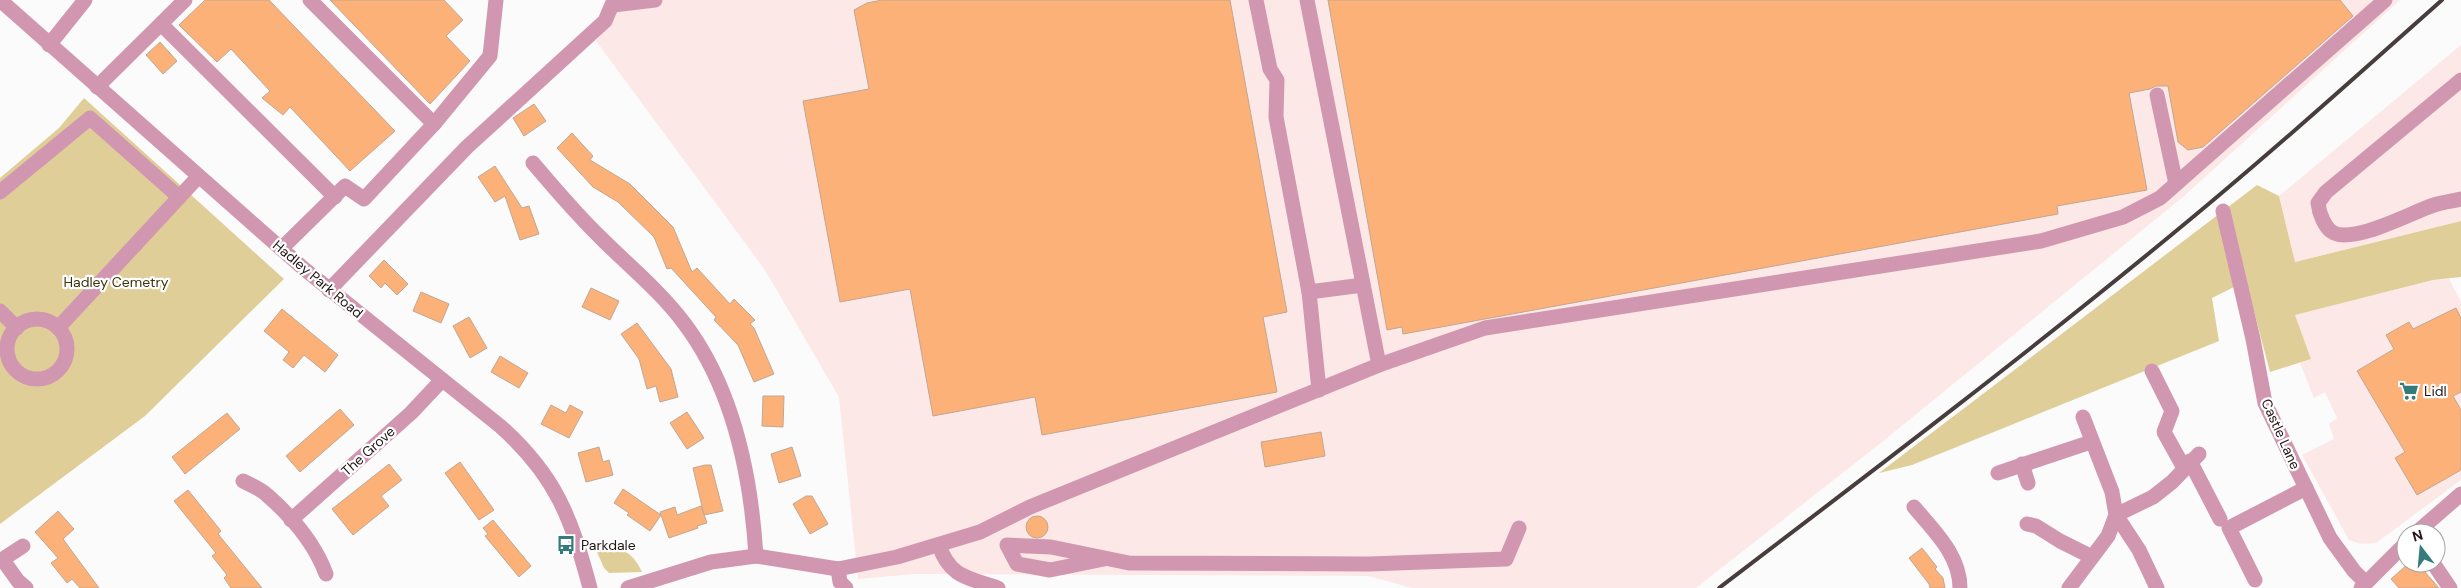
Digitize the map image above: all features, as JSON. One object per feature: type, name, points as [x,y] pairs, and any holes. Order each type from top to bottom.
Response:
[{"type":"street","name":"Hadley Park Road","points":[[0,0],[329,290],[506,431],[525,449],[544,472],[567,514],[590,588]]},
{"type":"street","points":[[49,45],[85,0]]},
{"type":"street","points":[[97,87],[185,0]]},
{"type":"street","points":[[310,0],[434,124]]},
{"type":"street","points":[[329,290],[467,147],[604,21],[614,3],[655,0]]},
{"type":"street","points":[[1256,0],[1270,69],[1278,80],[1276,117],[1309,292],[1318,390]]},
{"type":"street","points":[[1307,0],[1379,365]]},
{"type":"street","points":[[628,588],[712,562],[756,556],[838,569],[897,557],[939,545],[974,534],[1030,507],[1379,365],[1485,328],[2041,241],[2123,217],[2160,198],[2385,0]]},
{"type":"street","points":[[282,248],[345,186],[364,199],[434,124],[490,56],[495,1]]},
{"type":"street","points":[[161,24],[335,197]]},
{"type":"street","points":[[2461,80],[2326,192],[2318,203],[2321,216],[2330,231],[2336,234],[2371,230],[2434,205],[2461,198]]},
{"type":"street","points":[[2157,95],[2176,184]]},
{"type":"street","points":[[0,192],[90,118],[179,198]]},
{"type":"street","points":[[533,163],[592,229],[663,298],[685,324],[716,374],[744,464],[754,524],[756,556]]},
{"type":"street","points":[[58,328],[198,176]]},
{"type":"street","name":"Castle Lane","points":[[2223,211],[2254,339],[2265,403],[2330,538],[2363,585]]},
{"type":"street","points":[[1309,292],[1363,285]]},
{"type":"street","points":[[0,311],[17,328]]},
{"type":"street","points":[[31,320],[42,320],[58,328],[65,338],[68,348],[66,357],[56,373],[38,379],[21,374],[9,360],[9,340],[17,328],[31,320]]},
{"type":"street","points":[[2152,371],[2172,411],[2164,432],[2191,461],[2220,519]]},
{"type":"street","name":"The Grove","points":[[291,520],[411,413],[442,380]]},
{"type":"street","points":[[2083,417],[2091,442],[2112,492],[2116,515],[2139,550],[2157,588]]},
{"type":"street","points":[[1998,473],[2091,442]]},
{"type":"street","points":[[2069,588],[2108,536],[2116,515],[2154,496],[2191,461]]},
{"type":"street","points":[[2022,464],[2028,483]]},
{"type":"street","points":[[243,481],[266,494],[291,520],[319,555],[326,574]]},
{"type":"street","points":[[2255,580],[2228,528],[2306,488]]},
{"type":"street","points":[[2426,523],[2461,494]]},
{"type":"street","points":[[1914,507],[1951,553],[1960,575],[1960,588]]},
{"type":"street","points":[[2027,524],[2036,526],[2060,541],[2092,556]]},
{"type":"street","points":[[974,534],[1007,544],[1051,547],[1129,563],[1369,564],[1506,559],[1519,528]]},
{"type":"street","points":[[1007,544],[1017,564],[1050,570],[1104,559]]},
{"type":"street","points":[[939,545],[944,560],[957,574],[998,588]]},
{"type":"street","points":[[23,546],[1,560],[26,588]]},
{"type":"street","points":[[2363,585],[2396,553]]},
{"type":"street","points":[[838,569],[840,582],[846,588]]},
{"type":"street","points":[[2440,573],[2450,588]]},
{"type":"shaded area","points":[[624,0],[2400,0],[2183,197],[1882,442],[1696,588],[1412,588],[1368,576],[915,574],[858,579],[839,397],[765,270],[596,41]]},
{"type":"shaded area","points":[[2461,45],[2461,221],[2295,262],[2279,196]]},
{"type":"shaded area","points":[[2449,279],[2461,302],[2461,480],[2403,523],[2396,523],[2396,528],[2376,543],[2361,544],[2349,540],[2302,455],[2334,439],[2329,424],[2337,418],[2325,392],[2314,398],[2300,363],[2311,359],[2295,315],[2433,280]]},
{"type":"green space","name":"Hadley Cemetry","points":[[84,98],[284,279],[145,416],[0,524],[0,178],[59,128]]},
{"type":"green space","points":[[2257,185],[2279,196],[2295,262],[2461,221],[2461,277],[2433,280],[2295,315],[2311,359],[2270,372],[2246,281],[2212,298],[2219,341],[1912,465],[1879,473]]},
{"type":"green space","points":[[593,543],[616,547],[628,553],[638,564],[642,572],[609,573],[604,568]]},
{"type":"building","points":[[205,0],[269,0],[395,131],[350,171],[290,107],[283,115],[262,98],[270,91],[231,49],[217,62],[179,25]]},
{"type":"building","points":[[330,0],[444,0],[463,20],[446,36],[470,61],[430,104]]},
{"type":"building","points":[[882,0],[1230,0],[1287,312],[1263,317],[1277,392],[1042,435],[1035,397],[933,416],[910,289],[840,302],[803,101],[869,89],[854,10],[867,3]]},
{"type":"building","points":[[1328,0],[2340,0],[2353,16],[2203,147],[2188,150],[2178,142],[2168,86],[2156,86],[2129,93],[2147,190],[2057,206],[2058,214],[1403,334],[1402,327],[1387,330]]},
{"type":"building","points":[[160,42],[177,61],[163,74],[146,55]]},
{"type":"building","points":[[534,104],[546,121],[524,136],[513,118]]},
{"type":"building","points":[[572,133],[593,156],[590,160],[630,184],[673,227],[692,272],[697,268],[730,304],[734,299],[755,320],[750,324],[754,328],[774,374],[754,382],[738,345],[714,320],[716,317],[671,268],[667,269],[654,237],[618,202],[593,187],[557,148]]},
{"type":"building","points":[[495,166],[522,208],[529,206],[539,234],[520,240],[505,196],[495,202],[478,177]]},
{"type":"building","points":[[384,260],[408,284],[397,295],[385,283],[381,288],[369,276]]},
{"type":"building","points":[[591,288],[619,301],[610,320],[582,307]]},
{"type":"building","points":[[421,292],[449,304],[441,323],[413,311]]},
{"type":"building","name":"Lidl","points":[[2456,308],[2461,318],[2461,392],[2453,396],[2461,410],[2461,470],[2417,495],[2395,458],[2405,452],[2357,371],[2394,349],[2386,335],[2409,322],[2413,329]]},
{"type":"building","points":[[282,309],[338,355],[325,372],[304,355],[293,368],[283,360],[289,352],[264,331]]},
{"type":"building","points":[[469,317],[487,348],[470,358],[453,326]]},
{"type":"building","points":[[637,323],[671,369],[678,397],[660,402],[656,386],[647,389],[639,359],[621,334]]},
{"type":"building","points":[[500,356],[528,373],[519,388],[491,372]]},
{"type":"building","points":[[763,396],[784,396],[783,427],[762,426]]},
{"type":"building","points":[[551,405],[566,413],[570,405],[583,412],[569,438],[541,424]]},
{"type":"building","points":[[340,409],[354,425],[300,472],[286,456]]},
{"type":"building","points":[[687,412],[704,438],[687,449],[670,423]]},
{"type":"building","points":[[227,413],[240,429],[185,474],[172,457]]},
{"type":"building","points":[[1321,432],[1325,456],[1265,467],[1261,442]]},
{"type":"building","points":[[599,447],[603,462],[609,460],[613,475],[586,482],[578,453]]},
{"type":"building","points":[[792,447],[801,476],[779,483],[771,454]]},
{"type":"building","points":[[460,462],[494,510],[479,520],[445,473]]},
{"type":"building","points":[[389,464],[402,480],[381,496],[389,506],[353,535],[332,509]]},
{"type":"building","points":[[711,465],[723,511],[704,515],[693,468]]},
{"type":"building","points":[[623,489],[661,515],[650,531],[614,503]]},
{"type":"building","points":[[188,490],[221,531],[218,534],[262,588],[231,588],[224,578],[227,575],[212,556],[216,553],[174,501]]},
{"type":"building","points":[[806,496],[812,496],[828,524],[810,534],[793,504]]},
{"type":"building","points":[[701,506],[707,523],[669,538],[660,512],[675,507],[677,515]]},
{"type":"building","points":[[58,511],[74,529],[63,539],[99,588],[80,588],[72,579],[67,583],[51,563],[58,558],[35,532]]},
{"type":"building","points":[[1037,516],[1045,519],[1048,527],[1045,535],[1037,538],[1029,535],[1026,527],[1029,519]]},
{"type":"building","points":[[493,520],[531,566],[519,577],[485,536],[488,534],[483,528]]},
{"type":"building","points":[[1922,548],[1937,567],[1935,569],[1943,578],[1945,588],[1930,588],[1909,558]]},
{"type":"building","points":[[2398,573],[2426,573],[2439,588],[2399,588],[2391,579]]},
{"type":"railway","points":[[1719,588],[1946,414],[2115,281],[2273,149],[2442,0]]},
{"type":"place","name":"Lidl","points":[[2409,391]]},
{"type":"place","name":"Parkdale","points":[[566,545]]}]
